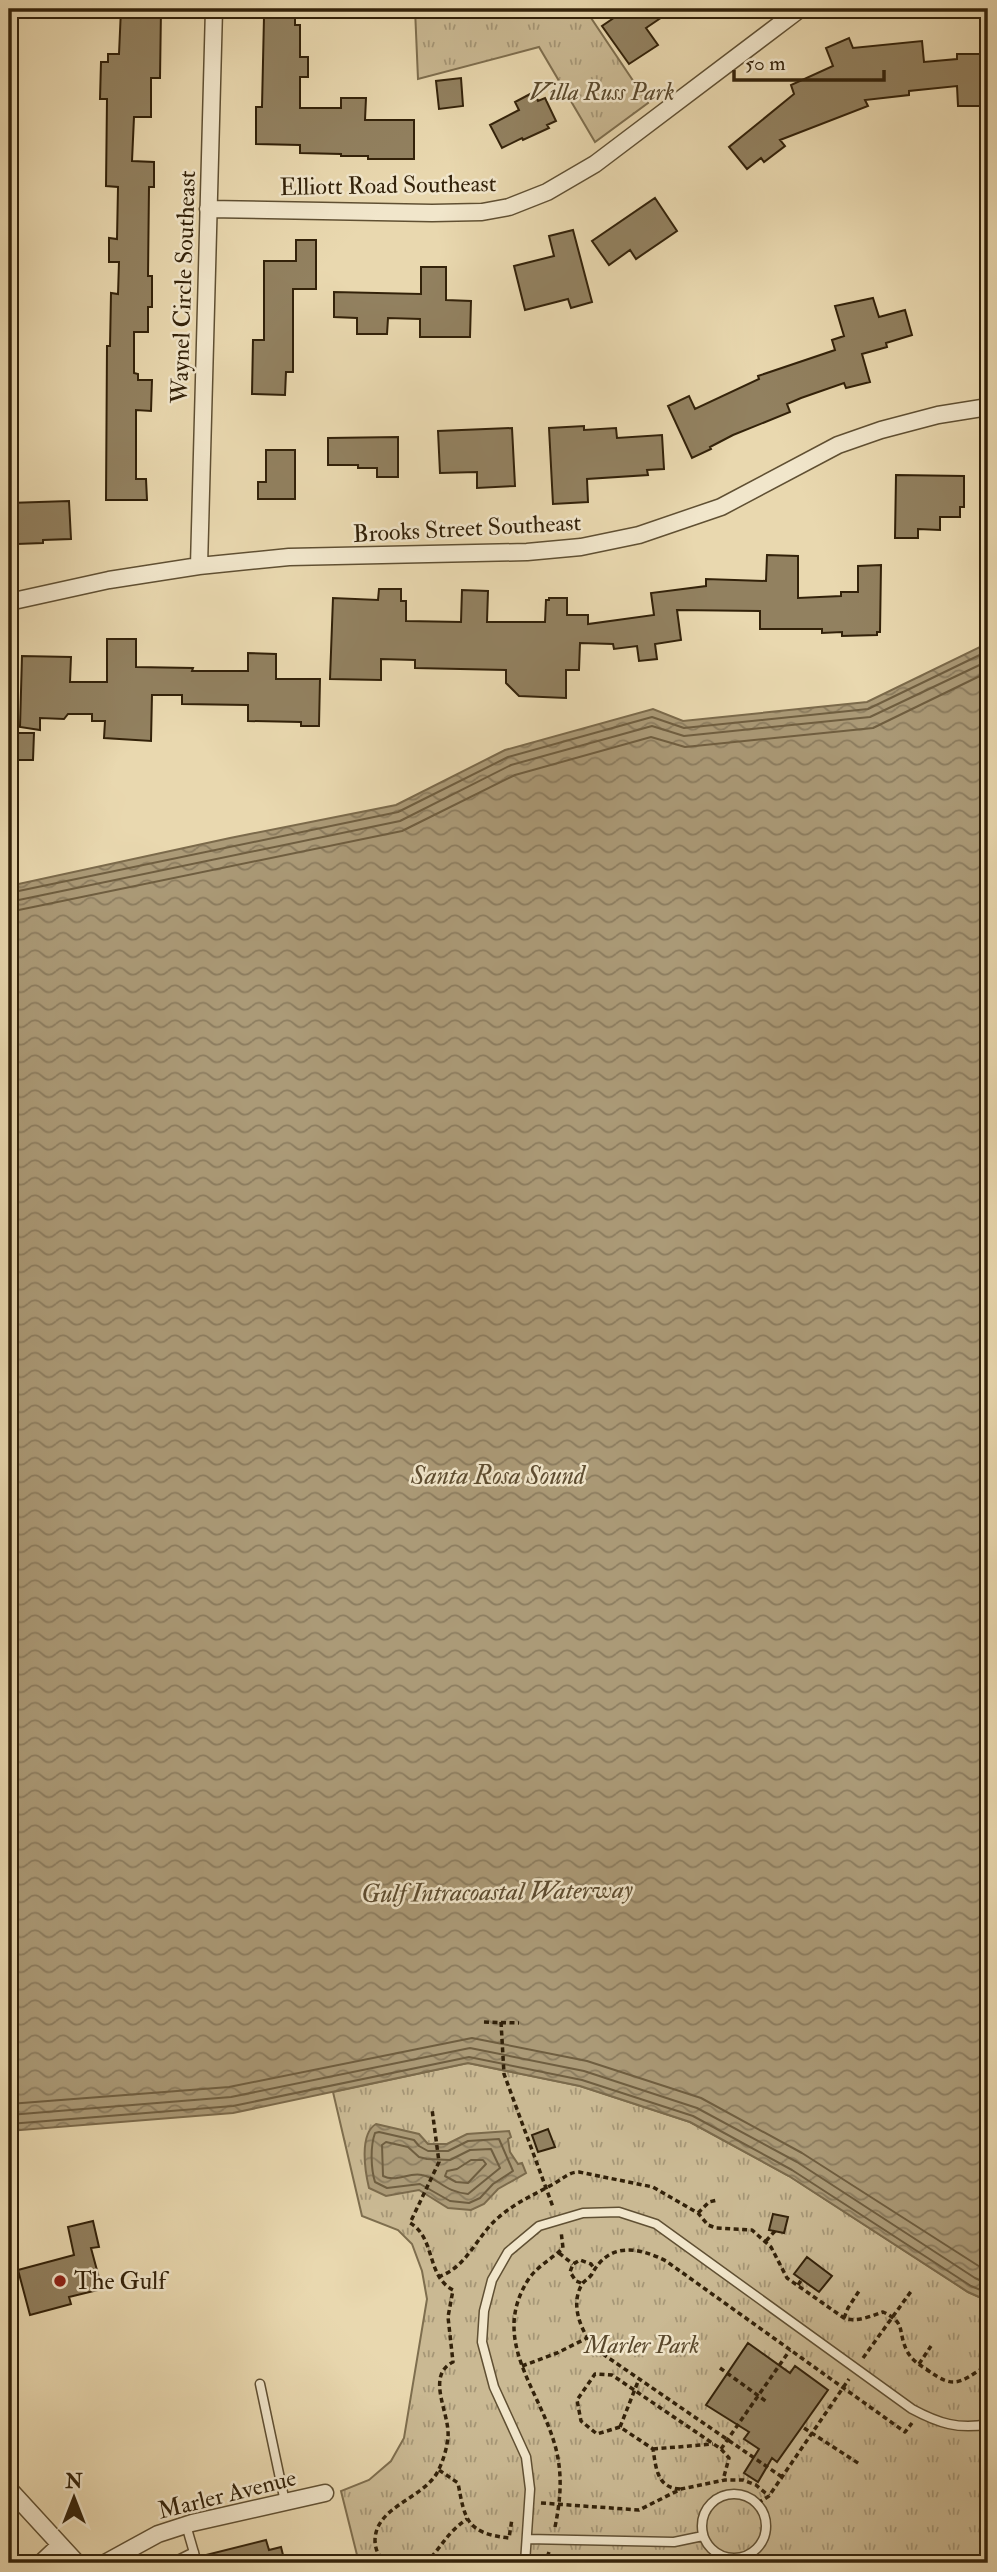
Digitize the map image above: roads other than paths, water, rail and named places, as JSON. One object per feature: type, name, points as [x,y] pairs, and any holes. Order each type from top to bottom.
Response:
[{"type":"street","name":"Waynel Circle Southeast","points":[[199,566],[214,9]]},
{"type":"street","name":"Elliott Road Southeast","points":[[208,209],[432,213],[482,212],[509,207],[547,192],[594,164],[800,9]]},
{"type":"street","name":"Brooks Street Southeast","points":[[9,603],[109,580],[199,566],[289,557],[527,552],[581,547],[649,533],[721,507],[838,445],[881,430],[938,415],[988,407]]},
{"type":"street","points":[[9,2488],[77,2563]]},
{"type":"street","name":"Marler Avenue","points":[[105,2563],[149,2538],[186,2525],[325,2493]]},
{"type":"street","points":[[41,2563],[60,2545]]},
{"type":"lane","points":[[524,2563],[530,2489],[526,2457],[495,2387],[482,2342],[484,2311],[492,2280],[508,2252],[539,2226],[583,2213],[619,2212],[656,2224],[918,2412],[933,2421],[972,2427],[988,2424]]},
{"type":"lane","points":[[260,2384],[285,2502]]},
{"type":"lane","points":[[743,2494],[758,2503],[766,2519],[765,2537],[747,2556],[729,2558],[720,2555],[707,2544],[703,2536],[702,2519],[710,2503],[717,2497],[743,2494]]},
{"type":"lane","points":[[186,2525],[197,2563]]},
{"type":"lane","points":[[527,2539],[674,2542],[703,2536]]},
{"type":"lane","points":[[172,2563],[194,2552]]},
{"type":"lane","points":[[975,2563],[988,2555]]},
{"type":"water","name":"Santa Rosa Sound","points":[[988,643],[988,2301],[968,2292],[789,2176],[690,2122],[580,2086],[468,2063],[233,2113],[9,2131],[9,886],[396,805],[505,750],[653,709],[683,721],[867,702]]},
{"type":"water","points":[[376,2124],[419,2134],[428,2144],[447,2144],[467,2134],[509,2131],[510,2152],[518,2164],[522,2163],[526,2173],[498,2189],[484,2204],[471,2210],[448,2208],[419,2190],[386,2196],[369,2188],[366,2172],[365,2144],[367,2136]]},
{"type":"place","name":"The Gulf","points":[[60,2281]]},
{"type":"park label","name":"Villa Russ Park","points":[[602,92]]},
{"type":"park label","name":"Marler Park","points":[[642,2345]]},
{"type":"water label","name":"Gulf Intracoastal Waterway","points":[[497,1891]]}]
